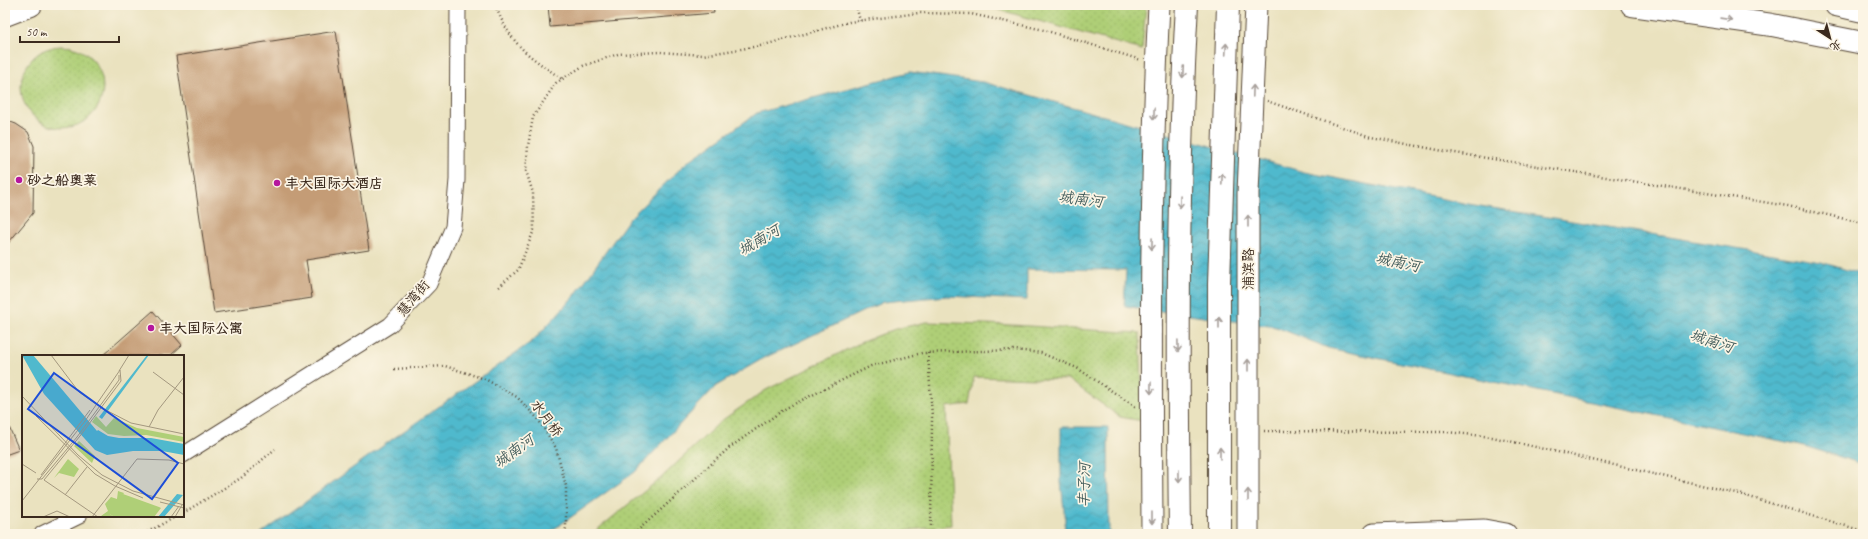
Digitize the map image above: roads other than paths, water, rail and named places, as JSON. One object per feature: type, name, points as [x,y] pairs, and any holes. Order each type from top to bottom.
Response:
[{"type":"main road","points":[[5,15],[31,5]]},
{"type":"main road","points":[[1180,534],[1177,333],[1183,79],[1187,5]]},
{"type":"main road","name":"浦滨路","points":[[1220,534],[1219,284],[1228,5]]},
{"type":"main road","points":[[1632,5],[1772,25],[1863,43]]},
{"type":"main road","points":[[1836,5],[1863,10]]},
{"type":"street","name":"慧湾街","points":[[184,454],[390,325],[429,284],[453,227],[457,180],[458,5]]},
{"type":"street","points":[[1152,534],[1151,331],[1154,103],[1159,5]]},
{"type":"street","name":"浦滨路","points":[[1248,534],[1248,193],[1256,5]]},
{"type":"street","points":[[42,534],[77,517]]},
{"type":"street","points":[[1374,534],[1484,530],[1506,534]]},
{"type":"water","name":"城南河","points":[[910,72],[983,82],[1304,172],[1474,205],[1821,262],[1863,275],[1863,464],[1801,445],[1328,348],[1276,327],[1124,306],[1126,270],[1027,269],[1027,300],[947,296],[883,302],[762,359],[716,386],[635,472],[547,534],[261,534],[394,438],[534,340],[575,295],[629,219],[686,163],[757,113]]},
{"type":"water","name":"丰子河","points":[[1061,427],[1108,427],[1109,534],[1064,534],[1065,519],[1061,482]]},
{"type":"place","name":"砂之船奥莱","points":[[19,180]]},
{"type":"place","name":"丰大国际大酒店","points":[[277,183]]},
{"type":"place","name":"丰大国际公寓","points":[[151,328]]}]
